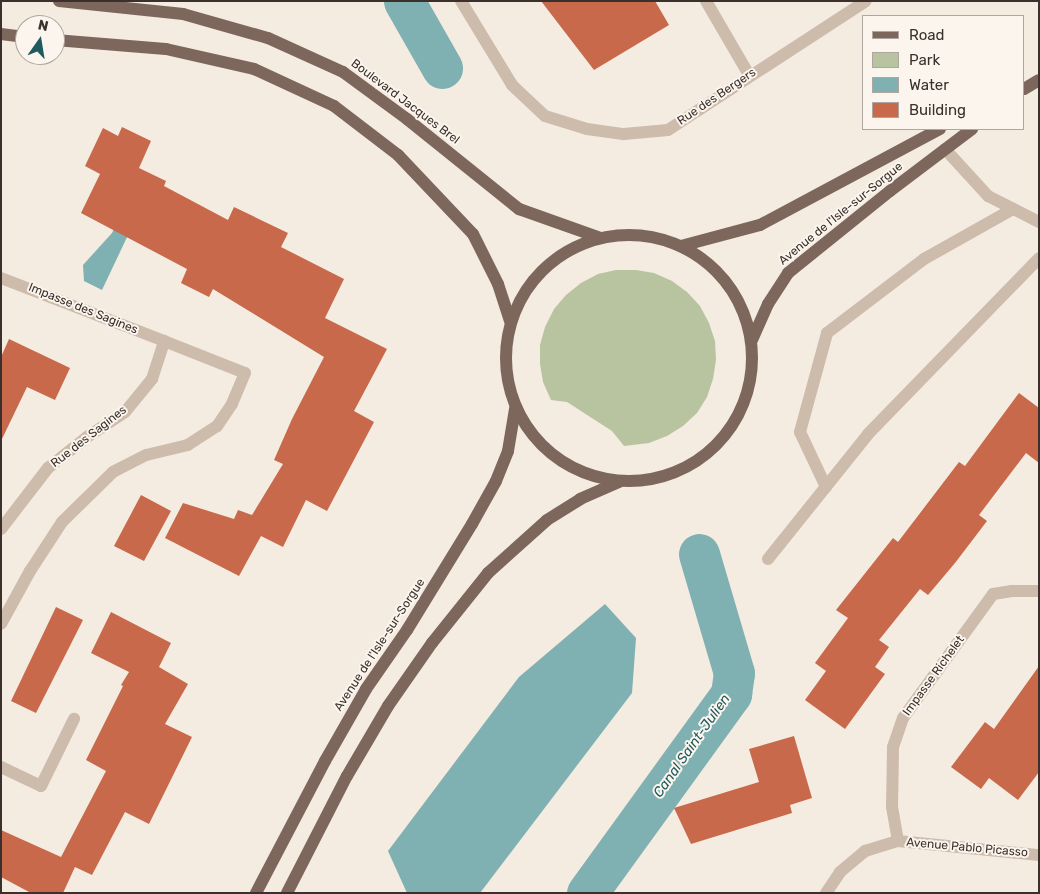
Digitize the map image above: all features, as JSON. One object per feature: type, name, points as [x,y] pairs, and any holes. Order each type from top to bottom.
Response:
[{"type":"main road","name":"Boulevard Jacques Brel","points":[[60,1],[182,14],[268,38],[343,72],[407,119],[519,209],[600,238]]},
{"type":"main road","points":[[1,34],[15,36]]},
{"type":"main road","points":[[65,41],[166,49],[254,69],[334,106],[398,156],[472,234],[498,284],[510,321]]},
{"type":"main road","points":[[1025,88],[1039,80]]},
{"type":"main road","name":"Avenue de l'Isle-sur-Sorgue","points":[[681,246],[760,225],[938,130]]},
{"type":"main road","name":"Avenue de l'Isle-sur-Sorgue","points":[[752,340],[768,304],[788,273],[971,130]]},
{"type":"main road","points":[[628,234],[655,238],[681,246],[707,262],[728,284],[744,311],[752,340],[753,372],[745,403],[730,431],[708,454],[681,471],[651,481],[619,482],[576,470],[540,445],[515,409],[506,381],[505,351],[510,321],[530,284],[561,255],[600,238],[628,234]]},
{"type":"main road","name":"Avenue de l'Isle-sur-Sorgue","points":[[256,893],[324,761],[357,705],[407,630],[496,481],[508,451],[515,409]]},
{"type":"main road","points":[[287,893],[347,776],[388,706],[432,643],[488,573],[547,520],[580,500],[619,482]]},
{"type":"street","name":"Rue des Bergers","points":[[461,1],[512,84],[545,116],[587,129],[624,134],[668,130],[749,75],[866,1]]},
{"type":"street","points":[[706,1],[749,75]]},
{"type":"street","points":[[945,149],[988,196],[1039,222]]},
{"type":"street","points":[[826,487],[800,432],[827,333],[924,259],[1013,209]]},
{"type":"street","points":[[768,559],[868,434],[1039,258]]},
{"type":"street","name":"Impasse des Sagines","points":[[1,278],[164,341]]},
{"type":"street","points":[[1,624],[30,571],[62,522],[113,472],[146,455],[188,445],[217,426],[232,404],[245,372],[164,341]]},
{"type":"street","name":"Rue des Sagines","points":[[1,529],[48,468],[87,437],[125,412],[152,378],[164,341]]},
{"type":"street","name":"Impasse Richelet","points":[[898,841],[892,807],[893,747],[904,718],[993,594],[1012,590],[1039,592]]},
{"type":"street","points":[[1,767],[42,786],[74,719]]},
{"type":"street","name":"Avenue Pablo Picasso","points":[[826,893],[840,872],[865,851],[898,841],[1039,855]]},
{"type":"green space","points":[[616,270],[636,270],[654,273],[672,281],[687,292],[700,306],[709,323],[715,341],[716,360],[713,379],[707,397],[697,413],[683,426],[667,436],[649,443],[624,446],[612,431],[567,402],[551,400],[543,382],[540,364],[540,345],[545,327],[554,309],[566,295],[581,283],[598,274]]},
{"type":"water","points":[[120,216],[129,233],[102,290],[84,281],[83,265],[112,233]]},
{"type":"water","points":[[605,604],[636,638],[632,693],[480,893],[407,893],[388,851],[519,677]]},
{"type":"building","points":[[541,1],[655,1],[669,25],[594,70]]},
{"type":"building","points":[[122,127],[151,141],[139,168],[166,181],[164,186],[228,220],[234,207],[288,233],[281,247],[344,279],[325,318],[387,349],[354,411],[374,422],[327,511],[306,500],[283,547],[261,536],[239,576],[165,538],[183,503],[234,519],[238,510],[252,515],[283,464],[274,460],[292,419],[324,357],[213,289],[209,297],[181,283],[187,269],[81,213],[100,174],[85,166],[103,128],[118,136]]},
{"type":"building","points":[[9,339],[70,368],[55,400],[27,387],[1,441],[1,357]]},
{"type":"building","points":[[1019,393],[1039,408],[1039,463],[1026,453],[979,515],[987,521],[955,563],[928,595],[920,589],[879,640],[889,647],[875,667],[885,674],[845,729],[805,700],[826,671],[815,663],[848,618],[836,610],[893,538],[898,542],[959,462],[965,466]]},
{"type":"building","points":[[141,495],[171,511],[144,561],[114,546]]},
{"type":"building","points":[[56,607],[83,620],[36,713],[11,701]]},
{"type":"building","points":[[111,612],[171,643],[159,667],[188,684],[165,724],[192,737],[149,824],[125,812],[92,875],[75,867],[63,893],[31,893],[1,877],[1,830],[61,857],[106,771],[86,760],[129,672],[91,653]]},
{"type":"building","points":[[1039,666],[1039,772],[1018,800],[989,778],[981,789],[951,767],[985,722],[994,729]]},
{"type":"building","points":[[794,736],[812,798],[790,805],[792,813],[691,844],[674,808],[759,782],[749,749]]},
{"type":"waterway","name":"Canal Saint-Julien","points":[[404,1],[442,68]]},
{"type":"waterway","name":"Canal Saint-Julien","points":[[587,893],[731,694],[734,673],[699,554]]}]
